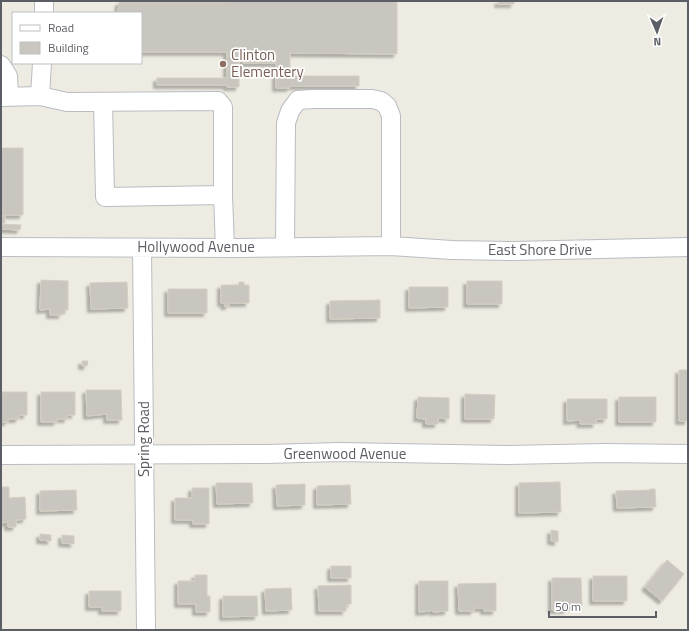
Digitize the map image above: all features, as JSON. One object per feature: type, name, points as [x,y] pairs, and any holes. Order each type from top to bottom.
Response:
[{"type":"street","points":[[44,1],[44,12]]},
{"type":"street","points":[[40,96],[42,64]]},
{"type":"street","points":[[1,65],[8,76],[5,97],[40,96],[67,102],[218,101],[223,107],[223,195],[225,248]]},
{"type":"street","points":[[285,246],[286,123],[290,111],[298,100],[313,99],[372,99],[381,101],[387,106],[390,112],[392,150],[392,246]]},
{"type":"street","points":[[103,102],[105,197],[223,195]]},
{"type":"street","name":"Hollywood Avenue","points":[[1,247],[225,248],[285,246],[392,246]]},
{"type":"street","name":"East Shore Drive","points":[[392,246],[452,250],[513,251],[688,247]]},
{"type":"street","name":"Spring Road","points":[[142,248],[146,630]]},
{"type":"street","name":"Greenwood Avenue","points":[[1,455],[266,454],[340,452],[498,455],[605,453],[688,454]]},
{"type":"building","points":[[397,1],[397,54],[290,53],[290,76],[359,76],[359,86],[290,86],[290,88],[276,88],[276,53],[275,63],[243,63],[243,52],[239,52],[239,87],[227,87],[227,85],[157,85],[157,78],[227,78],[227,52],[142,52],[142,12],[118,12],[119,2]]},
{"type":"building","points":[[498,1],[514,1],[514,4],[498,4]]},
{"type":"building","points":[[1,148],[23,148],[23,215],[1,215]]},
{"type":"building","points":[[1,216],[5,216],[5,223],[1,223]]},
{"type":"building","points":[[1,224],[21,225],[20,230],[1,229]]},
{"type":"building","points":[[41,280],[68,281],[68,310],[62,310],[62,315],[50,315],[50,309],[40,310]]},
{"type":"building","points":[[467,281],[502,281],[502,304],[467,304]]},
{"type":"building","points":[[127,282],[128,308],[91,309],[90,283]]},
{"type":"building","points":[[239,282],[244,282],[244,285],[249,285],[249,303],[229,303],[229,306],[224,306],[225,303],[221,303],[221,285],[239,285]]},
{"type":"building","points":[[409,287],[448,287],[448,307],[409,308]]},
{"type":"building","points":[[168,289],[207,289],[207,313],[168,313]]},
{"type":"building","points":[[380,300],[380,318],[330,319],[330,301]]},
{"type":"building","points":[[82,361],[88,361],[87,366],[82,366]]},
{"type":"building","points":[[679,370],[688,370],[688,421],[679,421]]},
{"type":"building","points":[[86,390],[121,390],[122,420],[107,420],[107,414],[87,416]]},
{"type":"building","points":[[1,392],[27,392],[27,415],[19,415],[19,419],[8,419],[8,422],[1,422]]},
{"type":"building","points":[[41,392],[75,392],[75,415],[67,415],[68,419],[57,419],[57,422],[41,422]]},
{"type":"building","points":[[465,394],[495,395],[494,419],[465,419]]},
{"type":"building","points":[[418,397],[449,398],[449,419],[438,418],[438,424],[426,424],[426,419],[417,418]]},
{"type":"building","points":[[619,397],[656,397],[656,422],[619,422]]},
{"type":"building","points":[[567,399],[607,399],[607,419],[596,419],[596,424],[580,424],[581,420],[567,421]]},
{"type":"building","points":[[560,482],[561,512],[519,513],[519,483]]},
{"type":"building","points":[[216,483],[252,483],[253,503],[217,504]]},
{"type":"building","points":[[305,484],[305,505],[277,506],[276,485]]},
{"type":"building","points":[[350,485],[351,504],[317,505],[317,486]]},
{"type":"building","points":[[1,487],[9,487],[9,498],[25,497],[26,519],[16,520],[16,527],[8,527],[8,522],[1,523]]},
{"type":"building","points":[[192,488],[209,488],[209,524],[193,524],[193,520],[175,520],[175,498],[192,498]]},
{"type":"building","points":[[655,489],[656,507],[617,508],[616,491]]},
{"type":"building","points":[[76,490],[77,510],[40,511],[40,491]]},
{"type":"building","points":[[551,530],[558,531],[558,542],[551,541]]},
{"type":"building","points":[[40,534],[51,535],[51,541],[40,540]]},
{"type":"building","points":[[62,535],[74,536],[74,544],[62,543]]},
{"type":"building","points":[[667,560],[684,574],[662,601],[645,587]]},
{"type":"building","points":[[331,566],[351,566],[351,578],[331,578]]},
{"type":"building","points":[[195,575],[207,575],[207,596],[210,596],[210,612],[196,612],[196,604],[178,604],[178,581],[195,581]]},
{"type":"building","points":[[593,576],[627,576],[627,601],[593,601]]},
{"type":"building","points":[[552,578],[581,578],[582,606],[567,606],[567,610],[552,610]]},
{"type":"building","points":[[419,581],[448,581],[448,611],[433,612],[433,610],[431,610],[419,612]]},
{"type":"building","points":[[496,583],[496,611],[484,611],[484,608],[474,608],[474,611],[459,611],[458,584]]},
{"type":"building","points":[[351,585],[351,604],[346,604],[346,611],[319,611],[318,586]]},
{"type":"building","points":[[291,588],[292,610],[266,611],[265,589]]},
{"type":"building","points":[[89,591],[121,591],[121,611],[102,611],[102,607],[89,607]]},
{"type":"building","points":[[223,596],[257,596],[258,616],[223,617]]},
{"type":"place","name":"Clinton Elementery","points":[[223,64]]}]
